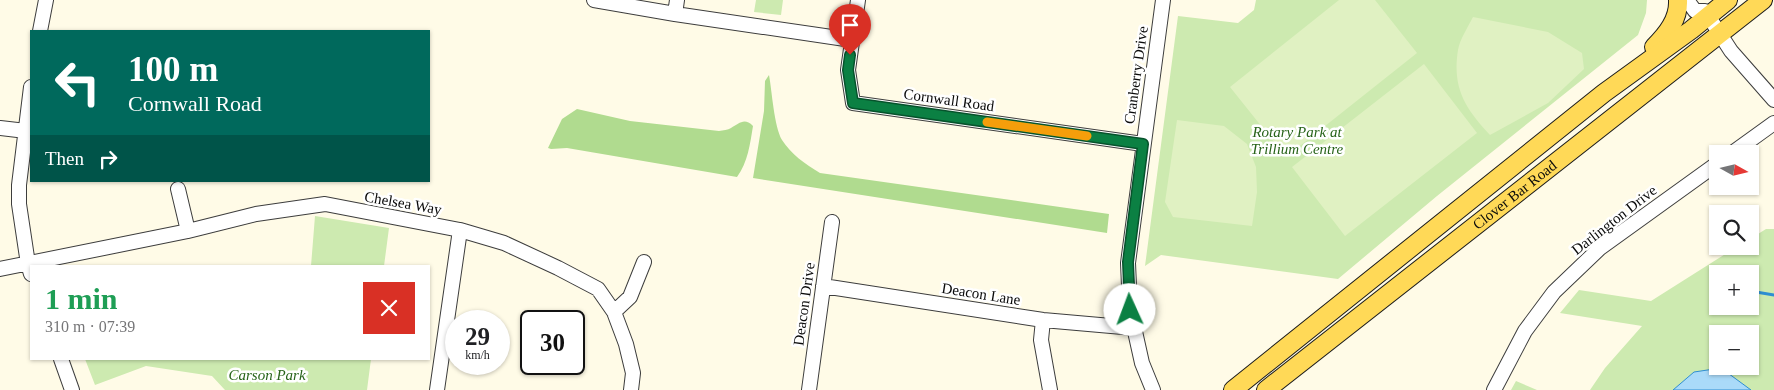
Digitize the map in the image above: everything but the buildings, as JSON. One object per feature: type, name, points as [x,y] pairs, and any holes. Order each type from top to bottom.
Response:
[{"type":"main road","points":[[1604,93],[1670,30],[1675,19],[1678,0]]},
{"type":"main road","name":"Clover Bar Road","points":[[1232,390],[1707,9],[1728,0]]},
{"type":"main road","name":"Clover Bar Road","points":[[1266,390],[1763,0]]},
{"type":"street","points":[[40,30],[46,0]]},
{"type":"street","points":[[594,0],[852,40]]},
{"type":"street","points":[[675,14],[677,0]]},
{"type":"street","name":"Cornwall Road","points":[[858,0],[848,70],[853,103],[1143,144]]},
{"type":"street","name":"Cranberry Drive","points":[[1153,390],[1142,363],[1130,310],[1128,262],[1163,0]]},
{"type":"street","points":[[1687,0],[1695,11],[1707,9],[1731,51],[1774,100]]},
{"type":"street","points":[[29,269],[19,204],[19,185],[30,96]]},
{"type":"street","points":[[1743,145],[1774,123]]},
{"type":"street","points":[[0,128],[26,131]]},
{"type":"street","name":"Darlington Drive","points":[[1494,390],[1525,332],[1554,292],[1600,248],[1709,169]]},
{"type":"street","points":[[178,189],[188,231]]},
{"type":"street","name":"Chelsea Way","points":[[46,265],[256,214],[325,204],[460,230],[504,244],[566,272],[598,289],[614,312],[626,344],[633,374],[631,390]]},
{"type":"street","name":"Deacon Drive","points":[[809,390],[832,222]]},
{"type":"street","points":[[437,390],[460,230]]},
{"type":"street","points":[[614,312],[630,297],[644,262]]},
{"type":"street","name":"Chelsea Way","points":[[0,269],[29,269]]},
{"type":"street","name":"Deacon Lane","points":[[823,286],[1043,320],[1134,328]]},
{"type":"street","points":[[1043,320],[1041,340],[1050,390]]},
{"type":"street","points":[[61,360],[72,390]]},
{"type":"green space","points":[[756,0],[783,0],[781,15],[754,12]]},
{"type":"green space","name":"Rotary Park at Trillium Centre","points":[[1256,0],[1647,0],[1646,13],[1638,35],[1437,196],[1338,279],[1161,255],[1145,266],[1178,16],[1238,23],[1254,10]]},
{"type":"green space","points":[[1339,0],[1375,0],[1417,53],[1286,157],[1230,87]]},
{"type":"green space","points":[[1473,17],[1548,32],[1582,53],[1584,69],[1548,103],[1490,135],[1467,106],[1462,97],[1457,76],[1459,46]]},
{"type":"green space","points":[[1424,64],[1477,133],[1345,236],[1292,167]]},
{"type":"green space","points":[[769,75],[775,118],[782,140],[799,158],[820,173],[1109,214],[1107,233],[753,178],[764,111],[765,81]]},
{"type":"green space","points":[[577,109],[630,121],[719,131],[747,122],[753,126],[750,146],[737,177],[567,148],[548,148],[562,119]]},
{"type":"green space","points":[[1177,120],[1224,126],[1247,144],[1256,167],[1257,192],[1252,226],[1173,217],[1165,202]]},
{"type":"green space","points":[[315,216],[389,228],[384,265],[311,265]]},
{"type":"green space","points":[[1766,229],[1774,229],[1774,390],[1590,390],[1605,368],[1642,326],[1560,313],[1579,290],[1651,301],[1724,255],[1759,255],[1759,233]]},
{"type":"green space","name":"Carson Park","points":[[85,360],[371,360],[367,390],[225,390],[212,376],[146,366],[95,385]]},
{"type":"green space","points":[[1516,381],[1537,390],[1511,390]]},
{"type":"water","points":[[1709,370],[1709,375],[1731,375],[1751,390],[1673,390],[1694,372]]},
{"type":"waterway","points":[[1759,292],[1774,295]]},
{"type":"slow traffic","points":[[987,122],[1087,136]]},
{"type":"route","points":[[850,55],[848,70],[853,103],[1143,144],[1128,262],[1130,310]]}]
